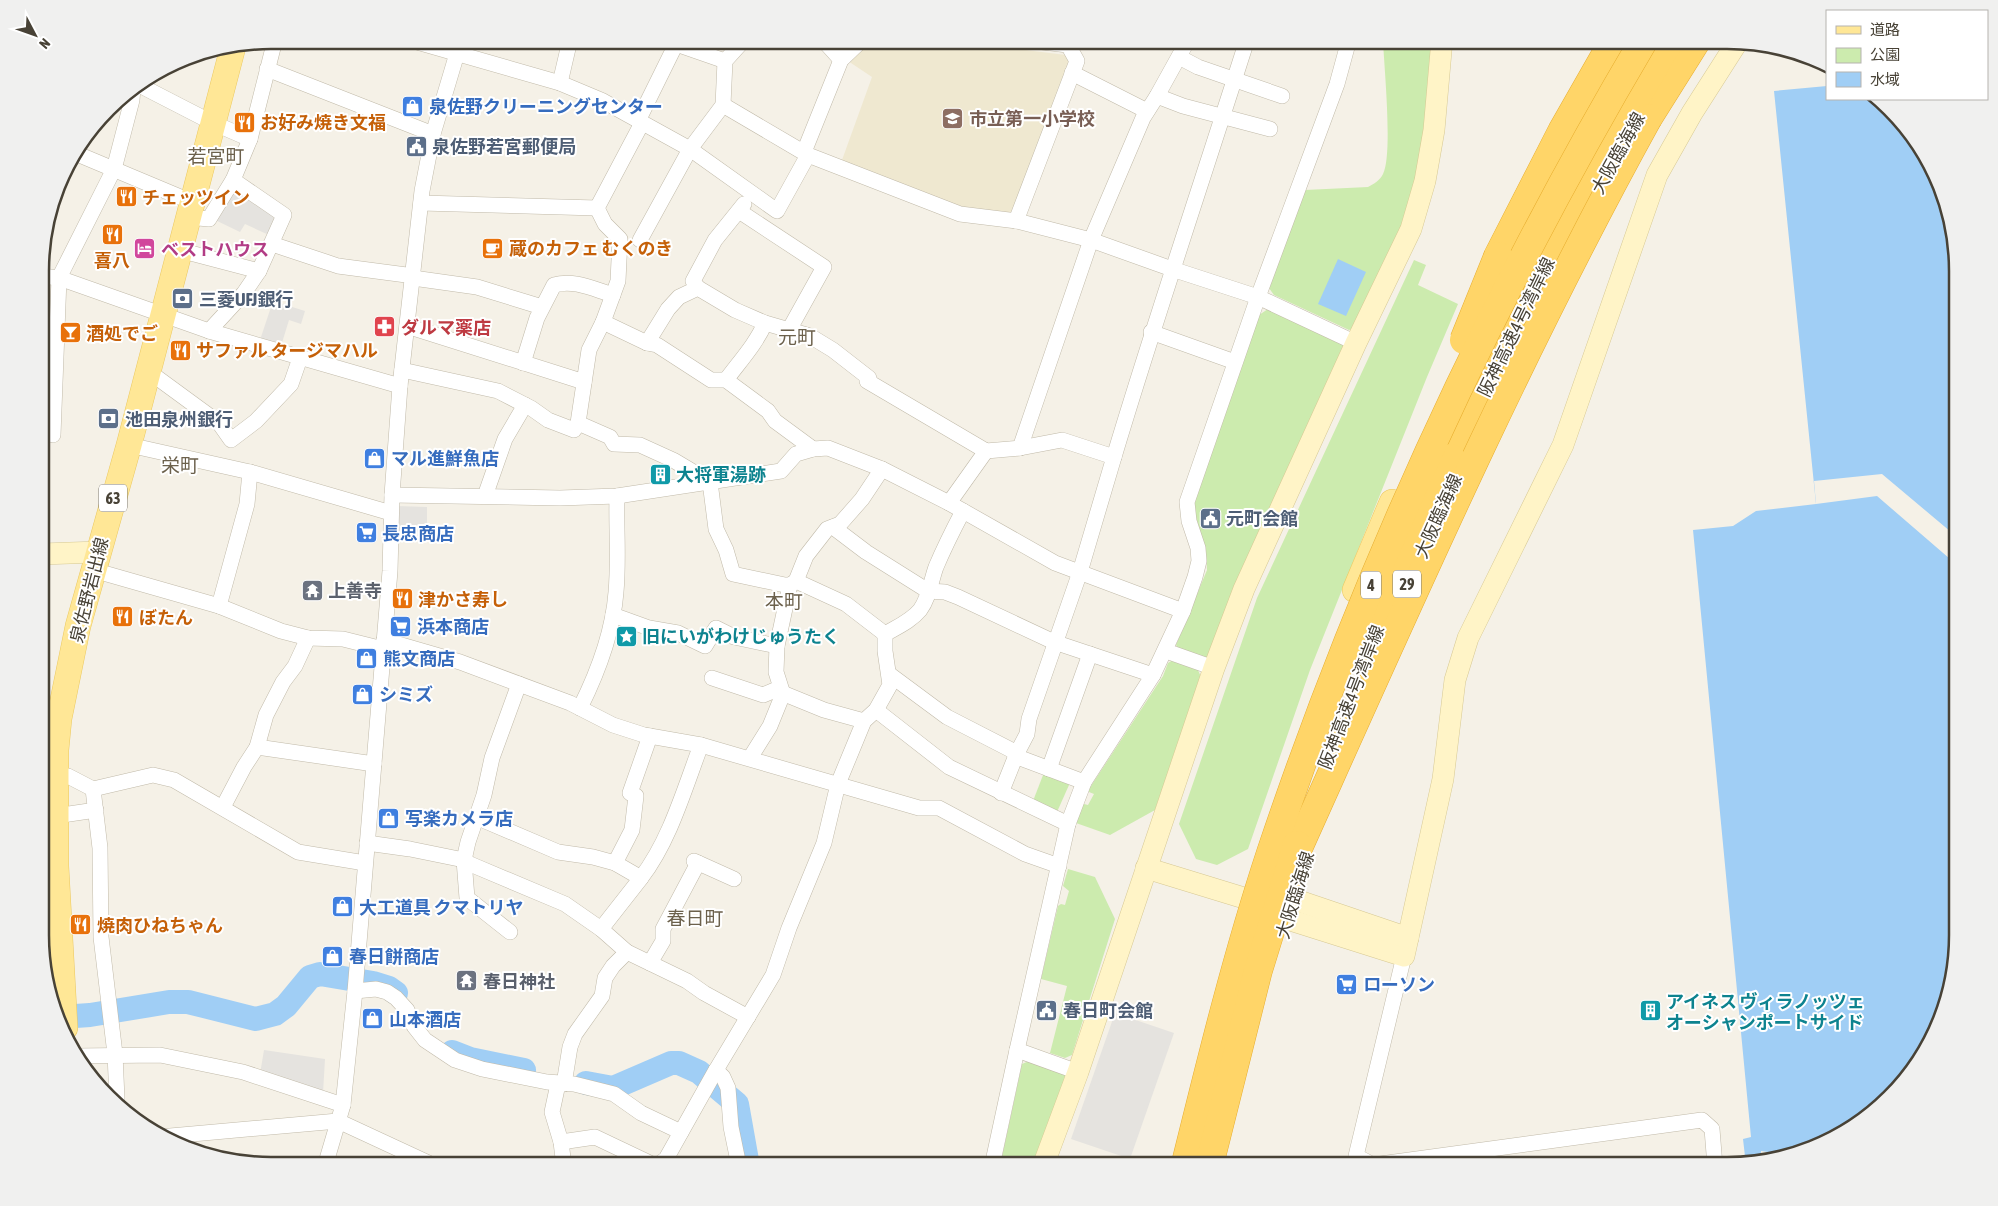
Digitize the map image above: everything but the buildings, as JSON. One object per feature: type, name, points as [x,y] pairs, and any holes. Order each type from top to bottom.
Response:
[{"type":"highway","points":[[1389,540],[1417,458],[1498,256],[1562,131],[1609,49]]},
{"type":"highway","name":"阪神高速4号湾岸線","points":[[1187,1157],[1237,965],[1270,855],[1306,750],[1389,540],[1480,344],[1526,253],[1576,158],[1639,49]]},
{"type":"highway","name":"阪神高速4号湾岸線","points":[[1210,1157],[1255,980],[1327,756],[1366,654],[1406,557],[1443,476],[1551,256],[1615,136],[1665,49]]},
{"type":"highway","points":[[1292,862],[1521,361],[1610,186],[1648,118],[1691,49]]},
{"type":"main road","points":[[1174,1157],[1224,961],[1294,746],[1334,640],[1377,535],[1513,249],[1624,49]]},
{"type":"main road","name":"大阪臨海線","points":[[1223,1157],[1244,1070],[1303,865],[1377,660],[1416,565],[1513,355],[1572,238],[1639,114],[1679,49]]},
{"type":"main road","name":"泉佐野岩出線","points":[[64,1015],[52,945],[56,866],[49,818],[56,778],[58,719],[78,626],[148,371],[232,52]]},
{"type":"street","points":[[80,156],[114,169],[209,219],[233,180],[250,139],[273,49]]},
{"type":"street","points":[[328,1157],[343,1105],[356,984],[390,571],[392,494],[400,386],[421,203],[433,134],[458,49]]},
{"type":"street","points":[[465,49],[560,83],[603,101],[690,148],[776,211],[806,154],[841,60],[853,49]]},
{"type":"street","points":[[560,83],[568,49]]},
{"type":"street","points":[[597,208],[640,122],[669,49]]},
{"type":"street","points":[[692,49],[725,61]]},
{"type":"street","points":[[640,240],[690,148],[723,105],[725,61],[736,49]]},
{"type":"street","points":[[831,49],[841,60]]},
{"type":"street","points":[[1016,222],[1077,61],[1070,49]]},
{"type":"street","points":[[1020,448],[1091,240],[1147,111],[1158,96],[1183,49]]},
{"type":"street","points":[[1001,793],[1016,755],[1027,734],[1029,719],[1054,642],[1080,572],[1151,332],[1244,49]]},
{"type":"street","points":[[994,1157],[1068,824],[1084,782],[1153,675],[1166,651],[1183,611],[1199,561],[1198,548],[1189,520],[1187,502],[1258,297],[1337,84],[1343,49]]},
{"type":"street","points":[[1046,1157],[1078,1072],[1214,668],[1244,589],[1356,343],[1411,228],[1425,181],[1434,130],[1441,49]]},
{"type":"street","points":[[1356,1157],[1406,947],[1443,779],[1455,680],[1468,638],[1563,445],[1658,175],[1692,113],[1733,49]]},
{"type":"street","points":[[1179,57],[1198,66],[1282,96]]},
{"type":"street","points":[[267,69],[433,134]]},
{"type":"street","points":[[1072,73],[1147,111]]},
{"type":"street","points":[[145,88],[213,123],[250,139]]},
{"type":"street","points":[[1158,96],[1183,106],[1270,129]]},
{"type":"street","points":[[53,435],[59,278],[114,169],[132,97]]},
{"type":"street","points":[[723,105],[806,154],[960,214],[1016,222],[1091,240],[1258,297],[1356,343]]},
{"type":"street","points":[[209,331],[244,293],[259,271],[284,215],[233,180]]},
{"type":"street","points":[[752,193],[739,212],[715,240],[693,281],[698,288],[735,310],[765,323],[810,336],[833,350],[868,379],[986,451],[1020,448],[1062,440],[1114,457]]},
{"type":"street","points":[[421,203],[597,208]]},
{"type":"street","points":[[402,368],[498,391],[548,420],[574,430],[578,423],[590,350],[603,322],[618,280],[620,239],[605,224],[597,208]]},
{"type":"street","points":[[739,212],[824,267],[789,330]]},
{"type":"street","points":[[272,244],[338,266],[477,288],[542,307]]},
{"type":"street","points":[[179,250],[259,271]]},
{"type":"street","points":[[49,277],[59,278],[209,331],[400,386]]},
{"type":"street","points":[[523,363],[542,307],[550,289],[554,285],[562,282],[575,282],[613,295]]},
{"type":"street","points":[[647,343],[668,309],[679,297],[698,288]]},
{"type":"street","points":[[603,322],[647,343],[657,345],[711,380],[726,380],[768,411],[775,421],[786,430],[813,449]]},
{"type":"street","points":[[726,380],[760,336],[765,323]]},
{"type":"street","points":[[407,326],[584,382]]},
{"type":"street","points":[[1151,332],[1236,362]]},
{"type":"street","points":[[148,371],[219,423],[231,440],[256,420],[291,384],[300,358]]},
{"type":"street","points":[[485,496],[505,440],[524,405]]},
{"type":"street","points":[[578,423],[610,437],[614,444],[640,445],[673,460],[710,482]]},
{"type":"street","points":[[128,445],[250,472],[391,513]]},
{"type":"street","points":[[392,494],[560,498],[617,496],[781,470],[796,454],[813,449],[828,448],[882,469],[949,503],[1056,563],[1183,611]]},
{"type":"street","points":[[949,503],[986,451]]},
{"type":"street","points":[[750,758],[770,726],[784,694],[776,672],[777,646],[793,583],[806,556],[827,529],[840,524],[862,499],[882,469]]},
{"type":"street","points":[[219,606],[247,504],[250,472]]},
{"type":"street","points":[[710,482],[716,530],[726,550],[734,574],[793,583],[846,604],[885,634]]},
{"type":"street","points":[[580,708],[596,675],[613,615],[616,590],[617,496]]},
{"type":"street","points":[[885,634],[904,624],[919,611],[927,599],[928,591],[945,544],[963,511]]},
{"type":"street","points":[[833,527],[874,557],[928,591],[945,592],[1054,642],[1153,675]]},
{"type":"street","points":[[49,555],[95,561],[219,606],[281,631],[308,638],[343,639],[384,645],[460,662],[580,708],[613,725],[650,736],[701,745],[750,758],[919,808],[939,808],[1025,854],[1059,866]]},
{"type":"street","points":[[613,615],[649,628],[678,633],[705,646],[716,628],[734,637],[777,646]]},
{"type":"street","points":[[667,1157],[712,1077],[773,976],[789,928],[824,843],[838,784],[864,721],[876,710],[890,685],[885,652],[885,634]]},
{"type":"street","points":[[223,807],[257,747],[266,715],[308,638]]},
{"type":"street","points":[[1166,651],[1214,668]]},
{"type":"street","points":[[1049,769],[1090,654]]},
{"type":"street","points":[[889,674],[946,717],[1016,755],[1084,782]]},
{"type":"street","points":[[712,678],[763,694],[775,690],[824,710],[864,721]]},
{"type":"street","points":[[510,932],[467,898],[464,860],[484,795],[492,758],[519,684]]},
{"type":"street","points":[[876,710],[949,766],[1068,824]]},
{"type":"street","points":[[615,863],[632,830],[636,796],[630,793],[650,736]]},
{"type":"street","points":[[601,929],[653,863],[701,745]]},
{"type":"street","points":[[257,747],[374,764]]},
{"type":"street","points":[[56,778],[68,776],[93,789],[153,775],[174,780],[298,852],[365,863]]},
{"type":"street","points":[[93,789],[100,848],[101,937],[115,1054],[117,1095]]},
{"type":"street","points":[[49,818],[96,810]]},
{"type":"street","points":[[476,817],[558,852],[593,857],[615,863],[641,878]]},
{"type":"street","points":[[367,843],[410,849],[464,860],[566,904],[601,929],[627,952],[687,981],[704,993],[748,1017]]},
{"type":"street","points":[[650,963],[663,941],[663,929],[696,862],[734,880]]},
{"type":"street","points":[[1146,868],[1244,898],[1290,909],[1406,947]]},
{"type":"street","points":[[563,1157],[561,1142],[552,1112],[553,1100],[563,1080],[570,1047],[575,1034],[602,996],[605,978],[613,966],[627,952]]},
{"type":"street","points":[[356,984],[387,992],[396,998],[407,1010],[414,1026],[425,1040],[455,1060],[482,1069],[563,1080],[614,1094],[640,1113],[681,1132]]},
{"type":"street","points":[[1017,1050],[1078,1072]]},
{"type":"street","points":[[84,1056],[160,1055],[243,1072],[343,1105]]},
{"type":"street","points":[[712,1077],[723,1077],[728,1088],[731,1126],[737,1157]]},
{"type":"street","points":[[1431,1157],[1702,1120],[1712,1130],[1715,1157]]},
{"type":"street","points":[[176,1136],[338,1121],[416,1157]]},
{"type":"street","points":[[561,1142],[595,1138],[636,1157]]},
{"type":"shaded area","name":"市立第一小学校","points":[[861,49],[1024,49],[1066,55],[1070,59],[1011,214],[964,210],[847,166],[842,160],[872,77],[848,61]]},
{"type":"shaded area","points":[[231,188],[280,215],[271,236],[245,224],[240,232],[213,219]]},
{"type":"shaded area","points":[[273,301],[305,311],[301,324],[289,320],[281,346],[260,340]]},
{"type":"shaded area","points":[[397,506],[427,507],[427,532],[396,531]]},
{"type":"shaded area","points":[[1115,1013],[1174,1033],[1131,1157],[1124,1157],[1071,1139]]},
{"type":"shaded area","points":[[264,1050],[325,1059],[323,1093],[260,1074]]},
{"type":"green space","points":[[1384,49],[1435,49],[1428,134],[1408,212],[1355,328],[1349,330],[1274,295],[1269,288],[1305,190],[1368,187],[1377,182],[1383,174],[1386,164],[1388,130]]},
{"type":"green space","points":[[1414,260],[1426,265],[1418,285],[1458,304],[1310,670],[1248,849],[1217,865],[1196,859],[1179,824],[1257,598]]},
{"type":"green space","points":[[1268,309],[1343,343],[1346,347],[1209,656],[1205,658],[1178,648],[1176,645],[1207,570],[1206,551],[1194,511],[1194,501],[1259,315]]},
{"type":"green space","points":[[1173,660],[1198,670],[1201,677],[1155,810],[1110,835],[1076,823],[1081,806],[1084,804],[1088,805],[1094,794],[1089,792],[1089,789],[1163,676],[1168,663]]},
{"type":"green space","points":[[1045,770],[1068,780],[1069,785],[1057,812],[1033,801]]},
{"type":"green space","points":[[1068,869],[1095,877],[1115,919],[1072,1055],[1065,1058],[1050,1053],[1067,986],[1041,979],[1058,906],[1061,904],[1065,905],[1069,891],[1063,886]]},
{"type":"green space","points":[[1029,1061],[1065,1075],[1066,1078],[1037,1157],[1002,1157],[1022,1064]]},
{"type":"water","points":[[1826,86],[1826,100],[1869,100],[1894,124],[1920,160],[1937,199],[1945,227],[1949,256],[1949,950],[1942,993],[1932,1020],[1920,1046],[1894,1082],[1874,1102],[1838,1128],[1785,1150],[1745,1157],[1743,1139],[1751,1137],[1693,530],[1733,526],[1756,511],[1816,504],[1774,91]]},
{"type":"water","points":[[1338,259],[1366,272],[1346,316],[1318,304]]},
{"type":"pier","points":[[1882,474],[1949,530],[1949,558],[1877,496],[1816,504],[1814,481]]},
{"type":"pier","points":[[1761,1151],[1772,1153],[1771,1153],[1761,1154]]},
{"type":"waterway","points":[[65,1017],[90,1015],[169,1002],[188,1002],[256,1019],[275,1014],[286,1006],[310,977],[320,974],[373,983],[389,988],[396,993]]},
{"type":"waterway","points":[[452,1052],[470,1059],[524,1070]]},
{"type":"waterway","points":[[586,1083],[613,1088],[671,1063],[679,1063],[699,1072],[737,1104],[746,1157]]},
{"type":"place","name":"泉佐野クリーニングセンター","points":[[413,106]]},
{"type":"place","name":"市立第一小学校","points":[[953,118]]},
{"type":"place","name":"お好み焼き文福","points":[[244,122]]},
{"type":"place","name":"泉佐野若宮郵便局","points":[[416,146]]},
{"type":"place","name":"チェッツイン","points":[[126,197]]},
{"type":"place","name":"喜八","points":[[112,235]]},
{"type":"place","name":"蔵のカフェ むくのき","points":[[493,248]]},
{"type":"place","name":"ベストハウス","points":[[145,249]]},
{"type":"place","name":"三菱UFJ銀行","points":[[183,299]]},
{"type":"place","name":"ダルマ薬店","points":[[385,327]]},
{"type":"place","name":"酒処でご","points":[[70,333]]},
{"type":"place","name":"サファル タージマハル","points":[[180,350]]},
{"type":"place","name":"池田泉州銀行","points":[[109,419]]},
{"type":"place","name":"マル進鮮魚店","points":[[375,458]]},
{"type":"place","name":"大将軍湯跡","points":[[660,474]]},
{"type":"place","name":"元町会館","points":[[1210,518]]},
{"type":"place","name":"長忠商店","points":[[366,533]]},
{"type":"place","name":"上善寺","points":[[312,590]]},
{"type":"place","name":"津かさ寿し","points":[[402,599]]},
{"type":"place","name":"ぼたん","points":[[123,617]]},
{"type":"place","name":"浜本商店","points":[[401,626]]},
{"type":"place","name":"旧にいがわけじゅうたく","points":[[626,636]]},
{"type":"place","name":"熊文商店","points":[[367,658]]},
{"type":"place","name":"シミズ","points":[[363,694]]},
{"type":"place","name":"写楽カメラ店","points":[[389,818]]},
{"type":"place","name":"大工道具 クマトリヤ","points":[[343,907]]},
{"type":"place","name":"焼肉ひねちゃん","points":[[81,925]]},
{"type":"place","name":"春日餅商店","points":[[333,956]]},
{"type":"place","name":"春日神社","points":[[467,981]]},
{"type":"place","name":"ローソン","points":[[1347,984]]},
{"type":"place","name":"春日町会館","points":[[1047,1010]]},
{"type":"place","name":"アイネス ヴィラノッツェ オーシャンポートサイド","points":[[1650,1011]]},
{"type":"place","name":"山本酒店","points":[[373,1019]]},
{"type":"district","name":"若宮町","points":[[216,156]]},
{"type":"district","name":"元町","points":[[797,337]]},
{"type":"district","name":"栄町","points":[[180,465]]},
{"type":"district","name":"本町","points":[[784,601]]},
{"type":"district","name":"春日町","points":[[695,918]]}]
